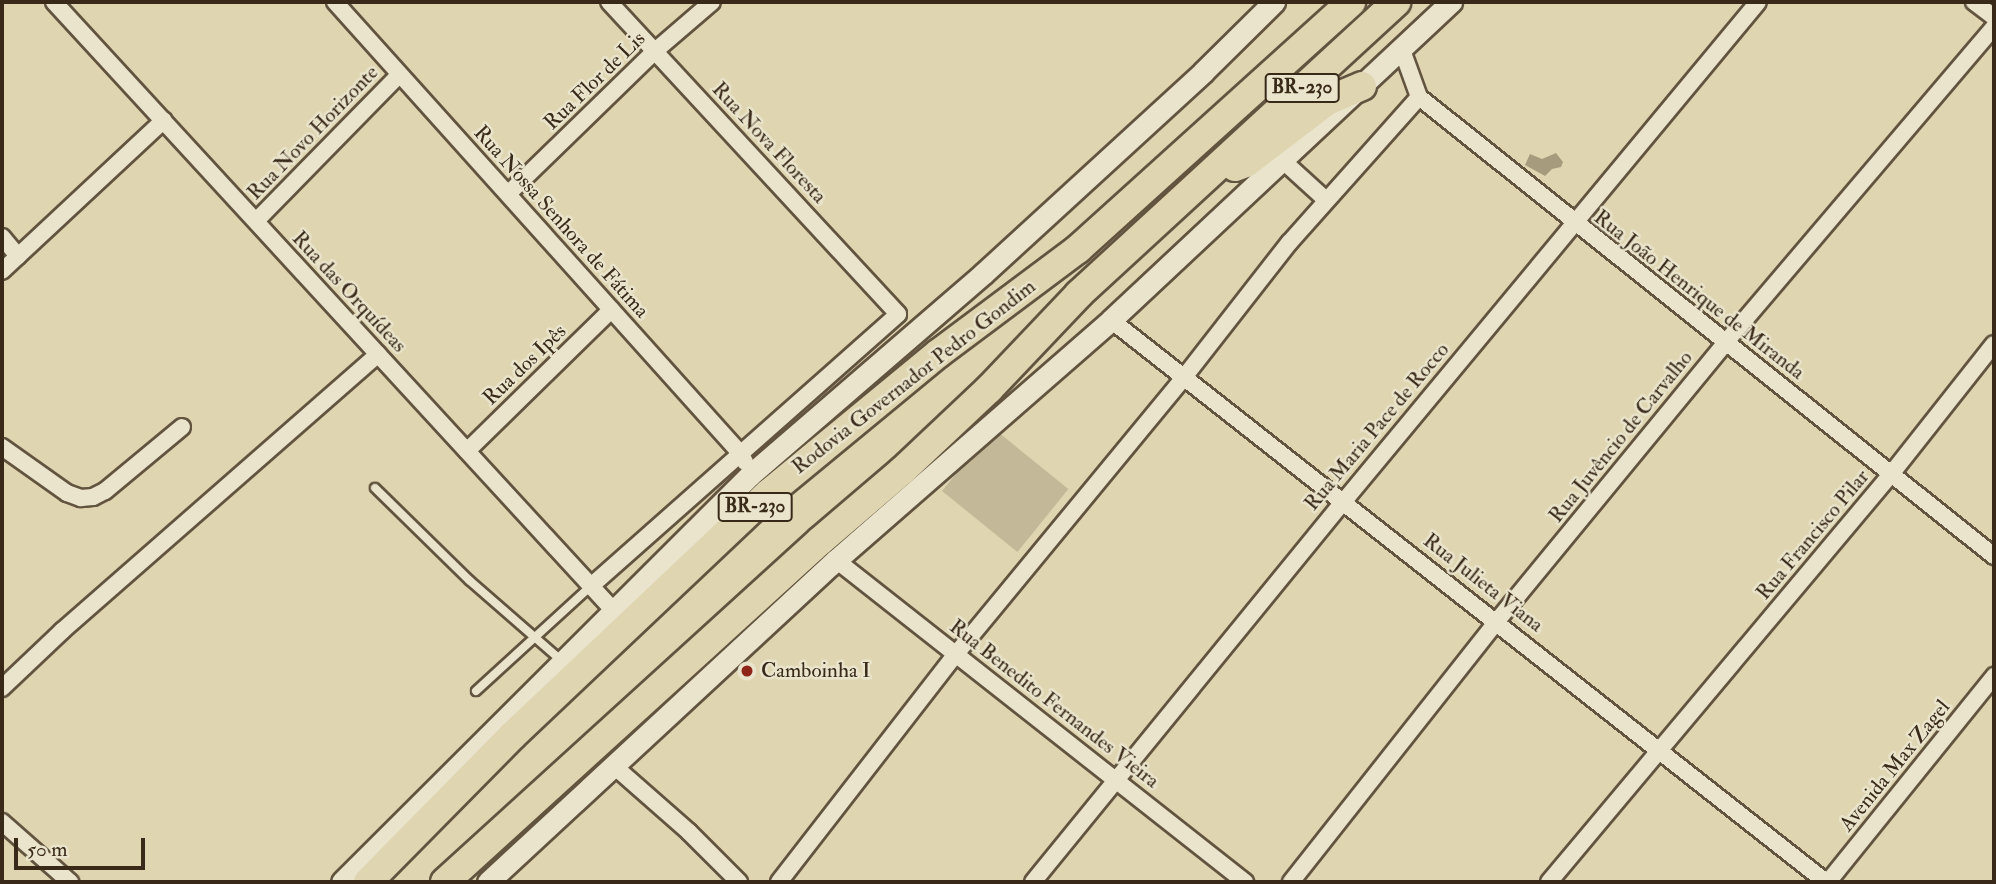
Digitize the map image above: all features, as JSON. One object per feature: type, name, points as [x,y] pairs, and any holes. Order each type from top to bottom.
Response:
[{"type":"highway","points":[[1319,32],[1338,2]]},
{"type":"highway","name":"Rodovia Governador Pedro Gondim","points":[[368,882],[513,735],[769,493],[939,353],[1078,249],[1351,2]]},
{"type":"highway","name":"Rodovia Governador Pedro Gondim","points":[[445,882],[820,541],[912,461],[989,389],[1079,294],[1396,2]]},
{"type":"highway","points":[[1209,173],[1246,163],[1327,101],[1362,86]]},
{"type":"street","name":"Rua das Orquídeas","points":[[54,2],[613,610]]},
{"type":"street","name":"Rua Nossa Senhora de Fátima","points":[[335,2],[741,454],[750,475]]},
{"type":"street","name":"Rua Nova Floresta","points":[[609,2],[898,314],[741,454]]},
{"type":"street","name":"Rua Flor de Lis","points":[[509,193],[655,51],[712,2]]},
{"type":"street","points":[[342,882],[750,475],[984,273],[1203,72],[1274,2]]},
{"type":"street","points":[[488,882],[836,560],[1111,320],[1280,159],[1402,50],[1451,2]]},
{"type":"street","name":"Rua Maria Pace de Rocco","points":[[1033,882],[1344,501],[1758,2]]},
{"type":"street","points":[[1974,2],[1994,17]]},
{"type":"street","name":"Rua Juvêncio de Carvalho","points":[[1291,882],[1497,621],[1726,343],[1994,27]]},
{"type":"street","points":[[779,882],[956,654],[1185,376],[1325,199],[1419,97],[1402,50]]},
{"type":"street","name":"Rua Novo Horizonte","points":[[256,221],[399,75]]},
{"type":"street","name":"Rua João Henrique de Miranda","points":[[1419,97],[1994,556]]},
{"type":"street","points":[[2,271],[164,120]]},
{"type":"street","points":[[1280,159],[1325,199]]},
{"type":"street","points":[[2,237],[18,256]]},
{"type":"street","name":"Rua dos Ipês","points":[[467,451],[611,310]]},
{"type":"street","name":"Rua Julieta Viana","points":[[1111,320],[1827,882]]},
{"type":"street","name":"Rua Francisco Pilar","points":[[1549,882],[1892,473],[1994,344]]},
{"type":"street","points":[[2,688],[62,631],[378,354]]},
{"type":"street","points":[[2,447],[67,493],[80,498],[93,497],[105,491],[182,427]]},
{"type":"street","points":[[591,586],[741,454]]},
{"type":"street","name":"Rua Benedito Fernandes Vieira","points":[[836,560],[1245,882]]},
{"type":"street","name":"Avenida Max Zagel","points":[[1827,882],[1994,676]]},
{"type":"street","points":[[614,766],[689,832],[739,882]]},
{"type":"street","points":[[2,822],[70,882]]},
{"type":"lane","points":[[375,488],[534,639],[562,660]]},
{"type":"lane","points":[[476,691],[591,586]]},
{"type":"shaded area","points":[[1556,153],[1563,162],[1561,167],[1552,169],[1545,176],[1525,165],[1530,154],[1542,159]]},
{"type":"shaded area","points":[[993,428],[1068,489],[1017,552],[942,491]]},
{"type":"place","name":"Camboinha I","points":[[747,671]]}]
